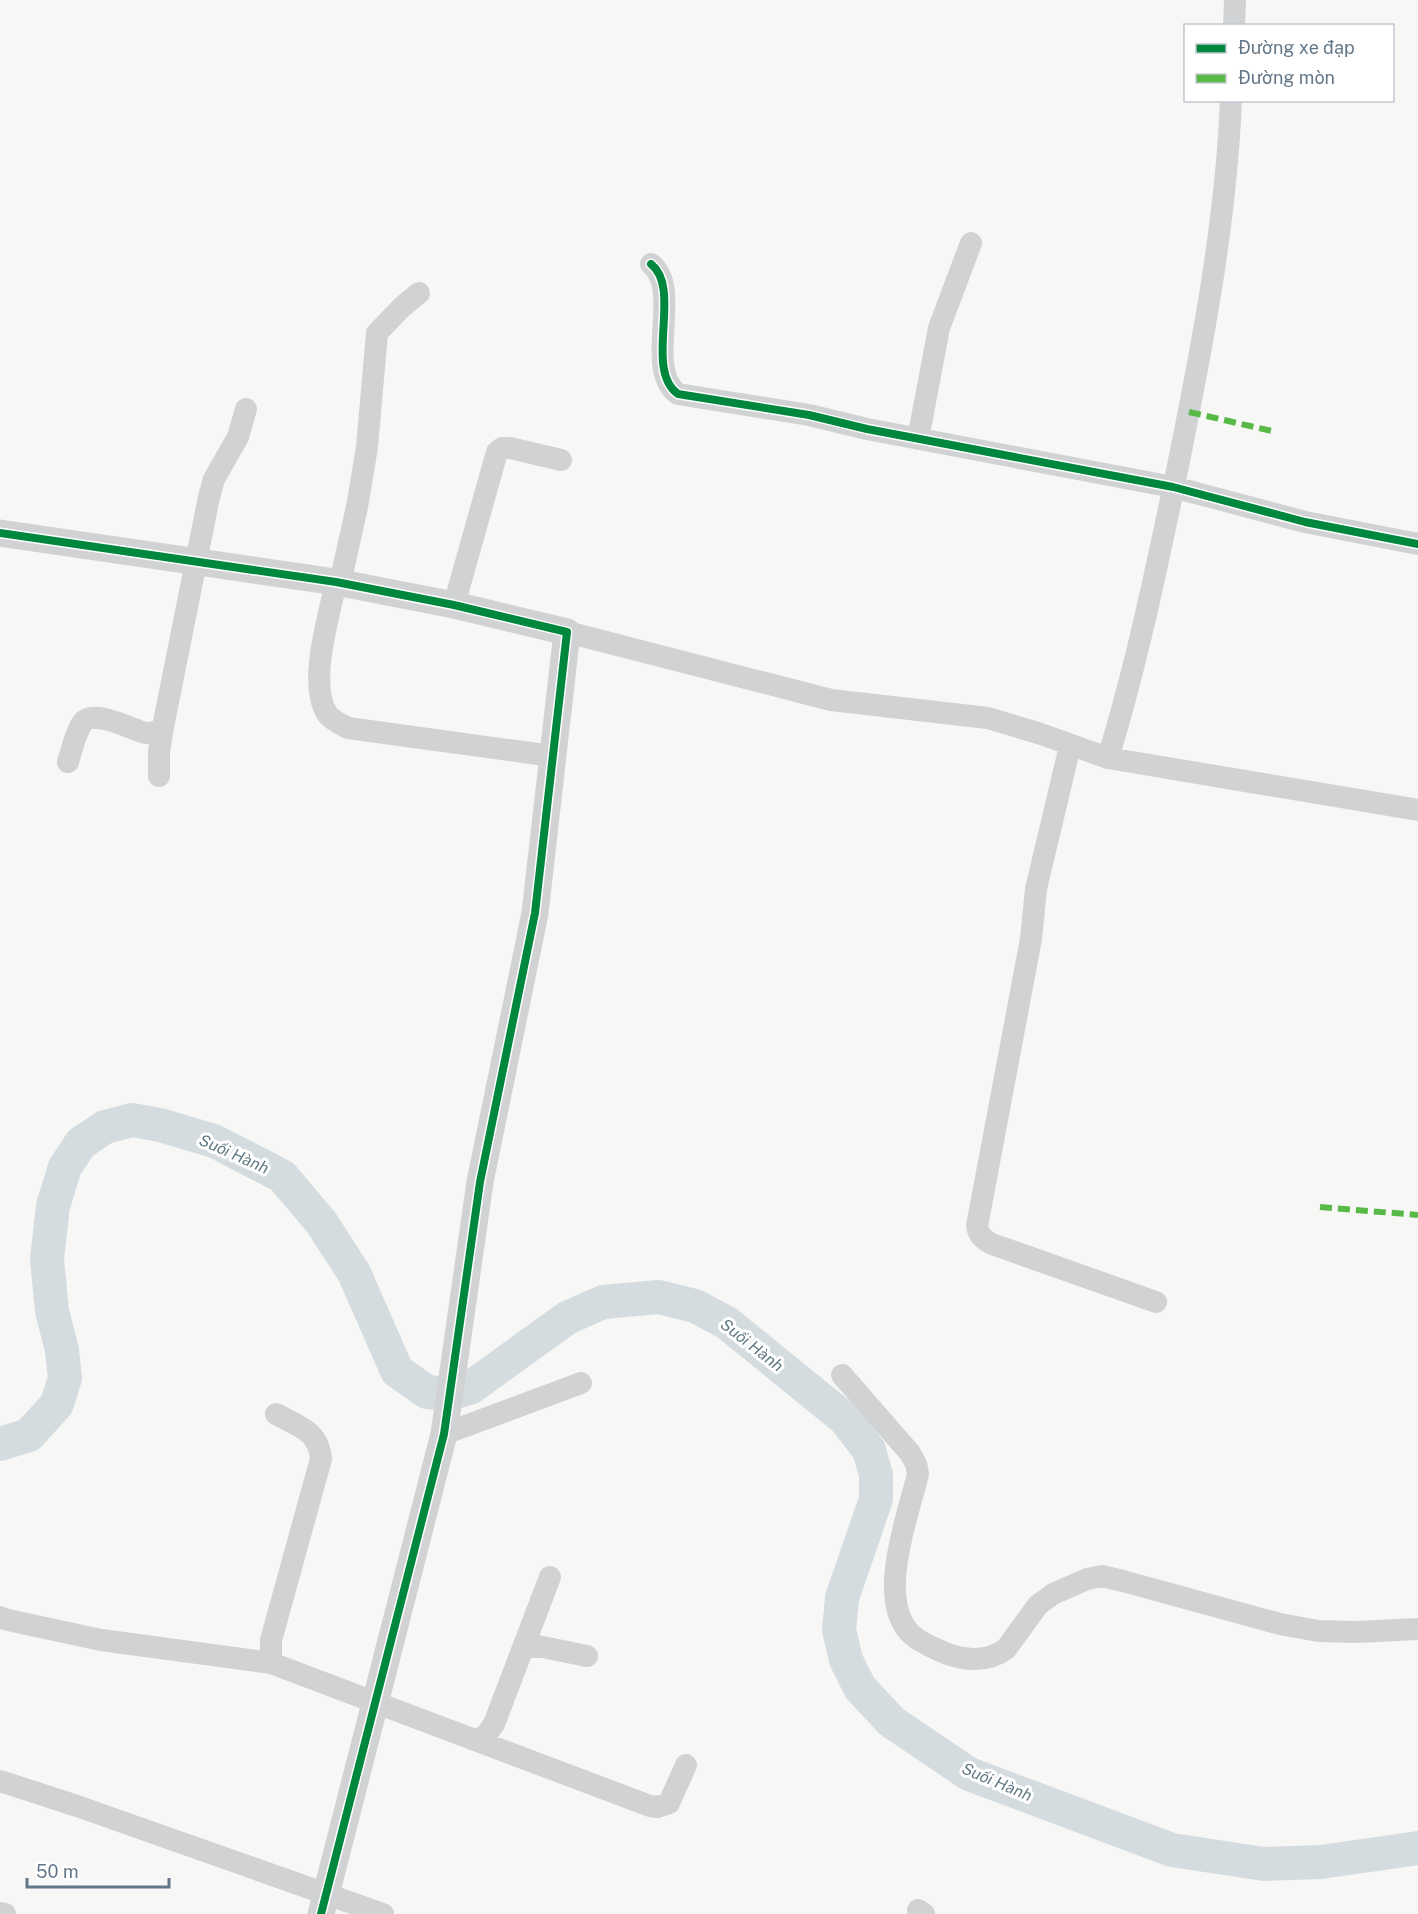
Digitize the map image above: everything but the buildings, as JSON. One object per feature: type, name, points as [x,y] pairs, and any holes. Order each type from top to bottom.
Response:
[{"type":"street","points":[[1234,24],[1235,0]]},
{"type":"street","points":[[1108,758],[1126,699],[1148,608],[1204,335],[1224,199],[1231,102]]},
{"type":"street","points":[[918,439],[939,328],[971,243]]},
{"type":"street","points":[[651,264],[658,269],[664,282],[663,366],[671,389],[678,394],[775,408],[918,439],[1173,487],[1305,522],[1418,544]]},
{"type":"street","points":[[419,294],[389,319],[377,333],[367,447],[357,507],[319,669],[322,702],[328,715],[348,728],[552,756]]},
{"type":"street","points":[[159,776],[159,752],[163,727],[195,561],[214,480],[238,436],[246,409]]},
{"type":"street","points":[[454,605],[497,452],[502,448],[510,448],[561,460]]},
{"type":"street","points":[[0,533],[338,583],[454,605],[831,700],[988,718],[1108,758],[1418,810]]},
{"type":"street","points":[[324,1904],[444,1434],[457,1330],[480,1182],[535,913],[567,632]]},
{"type":"street","points":[[68,762],[80,727],[85,719],[93,716],[145,733],[153,733],[163,727]]},
{"type":"street","points":[[1070,746],[1036,889],[1031,939],[978,1226],[979,1233],[983,1239],[992,1244],[1156,1302]]},
{"type":"street","points":[[842,1376],[910,1453],[916,1464],[918,1474],[896,1561],[895,1596],[900,1616],[911,1634],[954,1657],[989,1658],[1000,1654],[1015,1638],[1038,1605],[1053,1594],[1087,1579],[1102,1576],[1280,1624],[1318,1631],[1418,1629]]},
{"type":"street","points":[[444,1434],[581,1383]]},
{"type":"street","points":[[271,1664],[271,1640],[321,1459],[318,1441],[312,1434],[276,1414]]},
{"type":"street","points":[[476,1740],[486,1735],[494,1724],[550,1577]]},
{"type":"street","points":[[0,1617],[101,1640],[271,1664],[635,1801],[657,1807],[669,1803],[686,1765]]},
{"type":"street","points":[[522,1649],[538,1646],[587,1656]]},
{"type":"street","points":[[0,1781],[78,1806],[324,1904],[383,1914]]},
{"type":"street","points":[[0,1913],[5,1914]]},
{"type":"waterway","name":"Suối Hành","points":[[0,1444],[29,1435],[57,1404],[65,1378],[62,1350],[52,1311],[47,1259],[53,1206],[65,1167],[81,1143],[105,1127],[132,1120],[160,1125],[214,1141],[282,1176],[321,1222],[354,1273],[397,1371],[427,1392],[449,1394],[470,1388],[567,1318],[603,1302],[659,1297],[695,1306],[727,1323],[845,1419],[869,1450],[876,1475],[876,1499],[842,1598],[839,1630],[846,1660],[860,1688],[892,1722],[969,1774],[1172,1850],[1264,1864],[1321,1862],[1418,1848]]},
{"type":"marked path","points":[[1189,412],[1272,431]]},
{"type":"marked path","points":[[1320,1207],[1418,1215]]},
{"type":"cycle path","points":[[651,264],[660,276],[664,291],[664,367],[668,382],[678,394],[809,415],[867,429],[1173,487],[1305,522],[1418,544]]},
{"type":"cycle path","points":[[0,533],[336,582],[454,605],[567,632],[535,913],[480,1182],[444,1434],[321,1914]]}]
